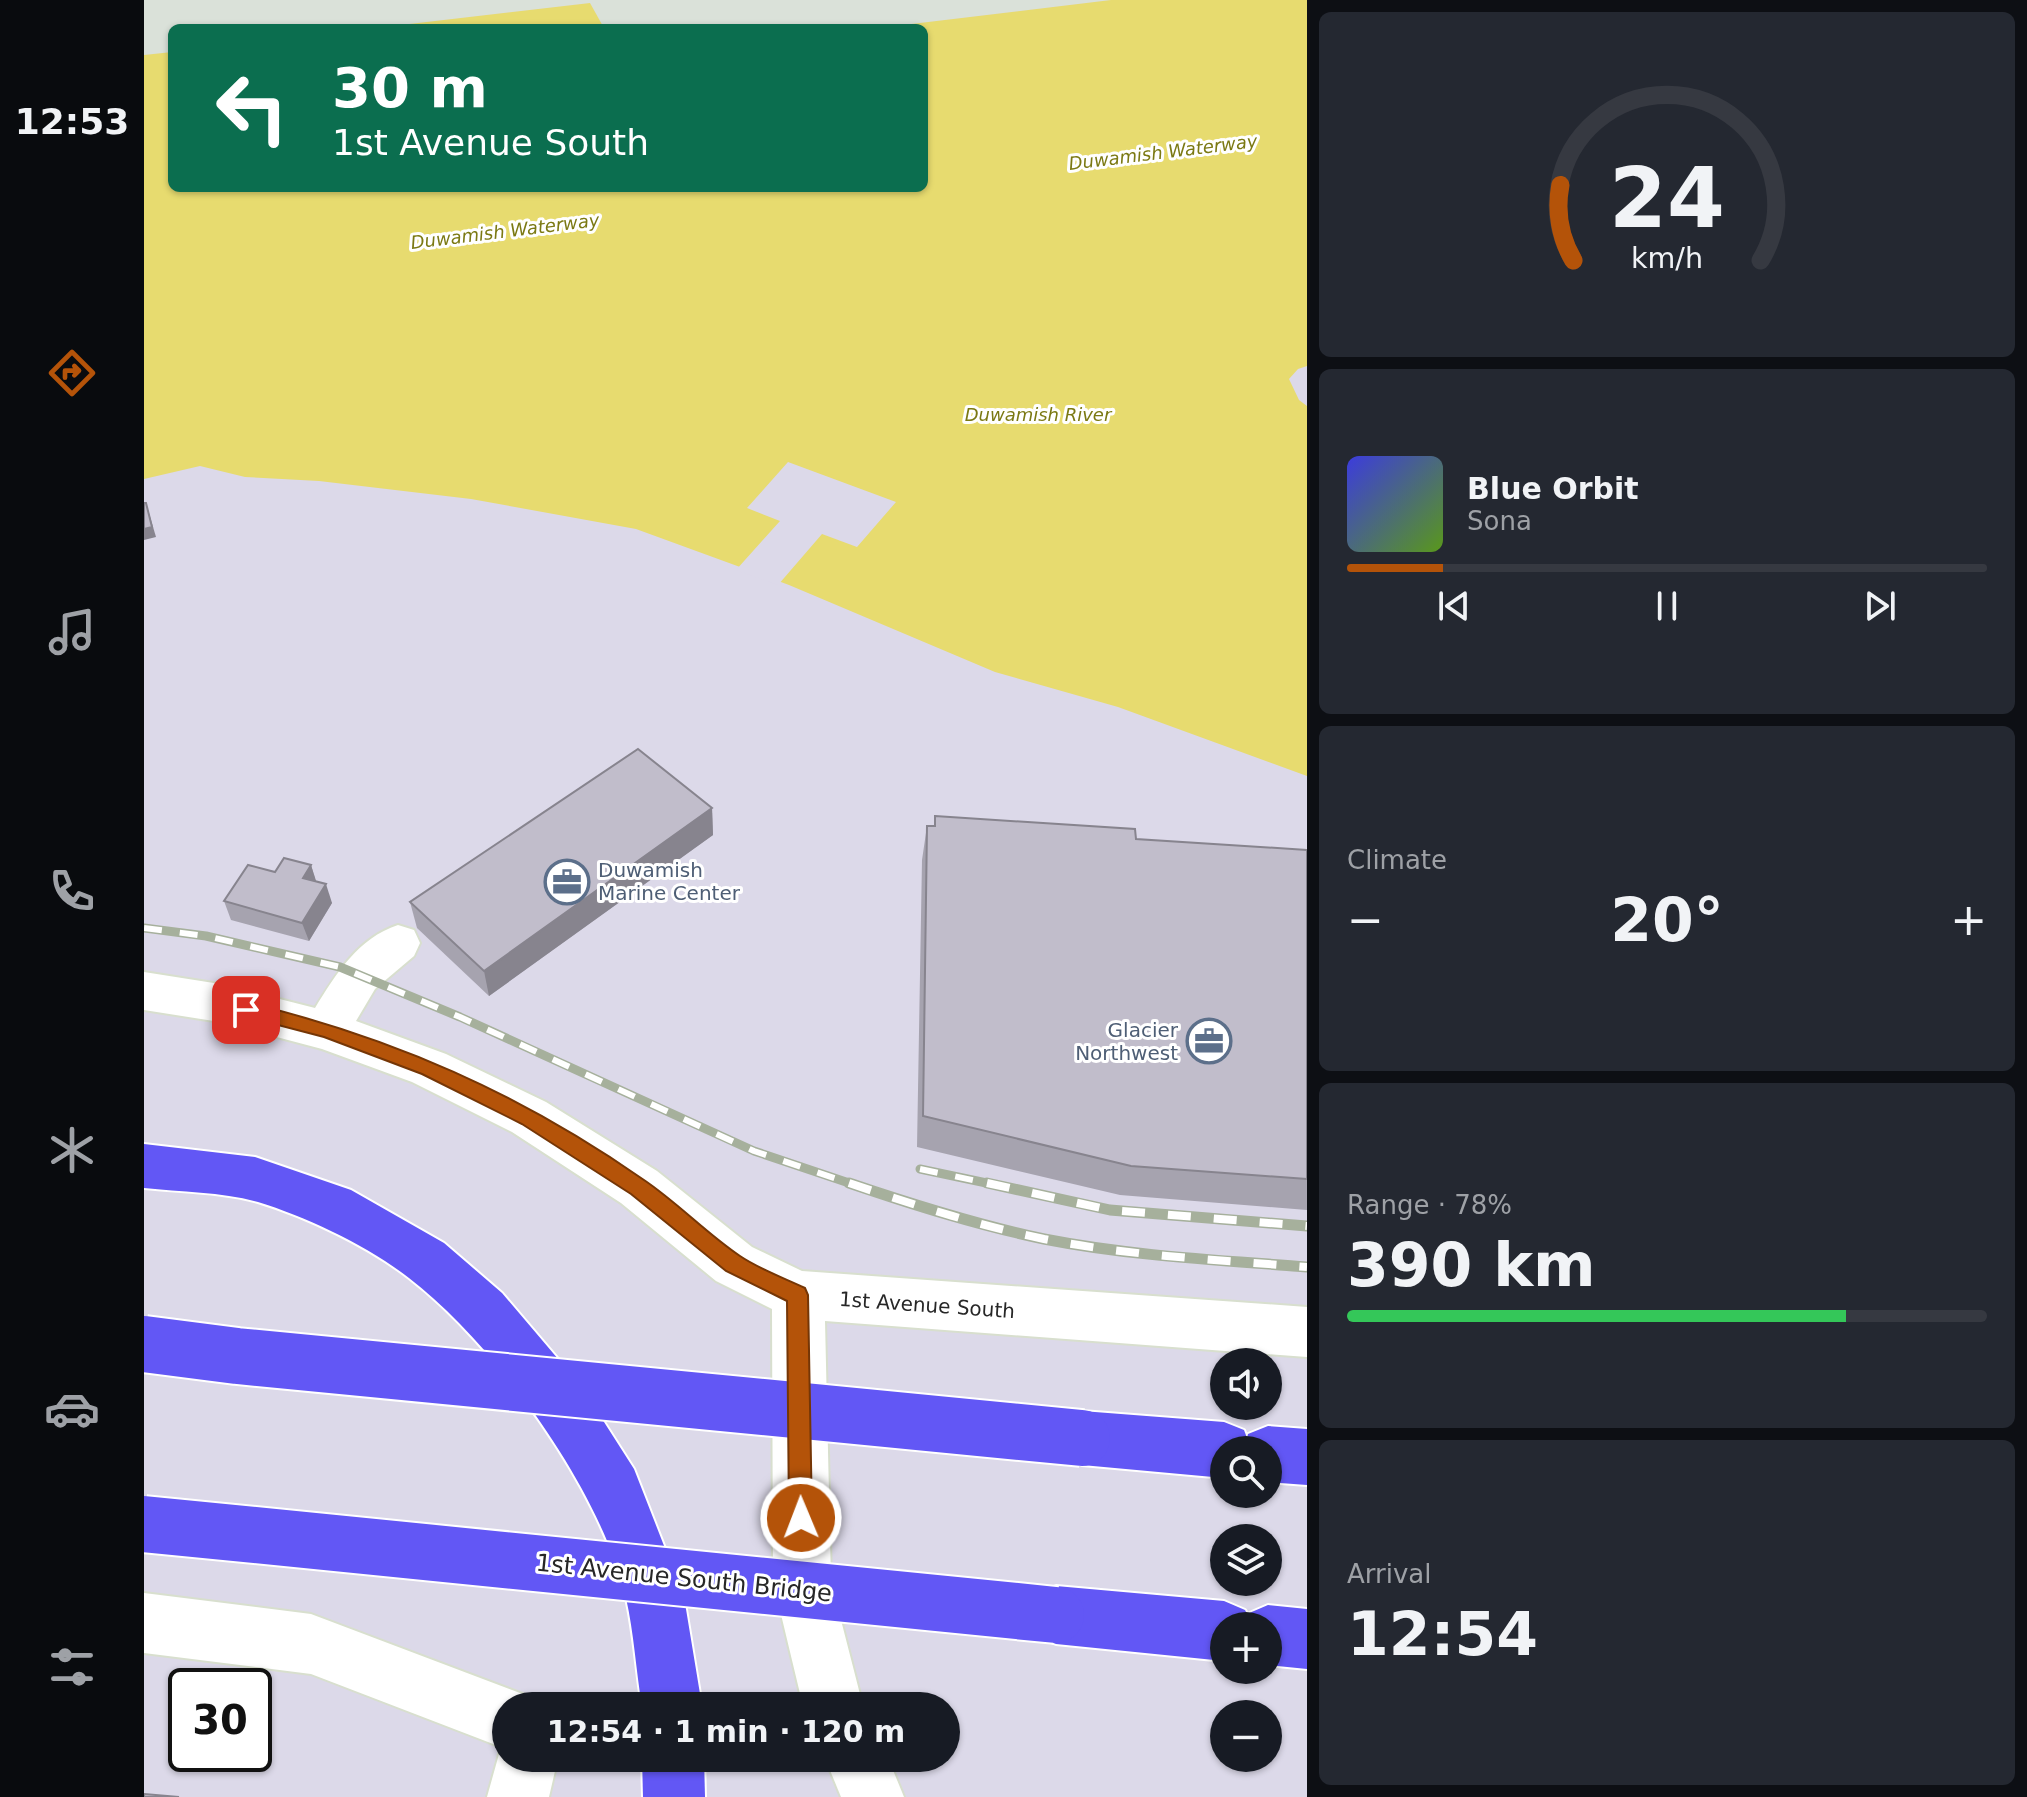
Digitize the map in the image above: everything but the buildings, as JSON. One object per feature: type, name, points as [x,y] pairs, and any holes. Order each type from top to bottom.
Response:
[{"type":"highway","points":[[144,1166],[255,1179],[333,1206],[426,1260],[483,1311],[562,1405],[614,1489],[655,1597],[670,1692]]},
{"type":"highway","points":[[144,1344],[237,1356],[1210,1449]]},
{"type":"highway","points":[[1282,1455],[1307,1457]]},
{"type":"highway","name":"1st Avenue South Bridge","points":[[144,1524],[1210,1630]]},
{"type":"highway","points":[[1282,1636],[1307,1639]]},
{"type":"highway","points":[[673,1772],[674,1797]]},
{"type":"street","points":[[326,1030],[359,976],[398,943]]},
{"type":"street","name":"1st Avenue South","points":[[144,991],[220,1003],[326,1030],[429,1068],[529,1117],[639,1187],[734,1264],[798,1295],[1307,1332]]},
{"type":"street","points":[[798,1295],[802,1581],[830,1692]]},
{"type":"street","points":[[144,1623],[311,1644],[492,1713]]},
{"type":"street","points":[[518,1797],[524,1772]]},
{"type":"street","points":[[862,1772],[873,1797]]},
{"type":"shaded area","points":[[144,0],[1111,0],[911,24],[602,24],[590,3],[409,24],[168,24],[168,52],[144,55]]},
{"type":"water","name":"Duwamish River","points":[[1111,0],[1307,0],[1307,366],[1298,369],[1289,379],[1299,400],[1307,406],[1307,776],[1118,707],[995,672],[789,585],[636,529],[471,499],[319,481],[245,477],[200,466],[144,479],[144,55],[168,52],[168,192],[928,192],[928,24],[911,24]]},
{"type":"water","points":[[590,3],[602,24],[409,24]]},
{"type":"pier","points":[[788,462],[896,502],[857,547],[822,534],[778,585],[736,570],[780,521],[747,508]]},
{"type":"railway","points":[[144,928],[206,936],[340,967],[460,1017],[754,1151],[850,1183]]},
{"type":"railway","points":[[920,1169],[996,1185]]},
{"type":"railway","points":[[850,1183],[946,1214],[1044,1239],[1142,1253],[1307,1267]]},
{"type":"railway","points":[[850,1183],[855,1185]]},
{"type":"railway","points":[[987,1183],[1110,1210],[1307,1226]]},
{"type":"place","name":"Duwamish Marine Center","points":[[567,882]]},
{"type":"place","name":"Glacier Northwest","points":[[1209,1041]]},
{"type":"route","points":[[246,1010],[326,1030],[429,1068],[529,1117],[639,1187],[734,1264],[798,1295],[801,1518]]},
{"type":"water label","name":"Duwamish Waterway","points":[[1163,152]]},
{"type":"water label","name":"Duwamish Waterway","points":[[505,231]]}]
